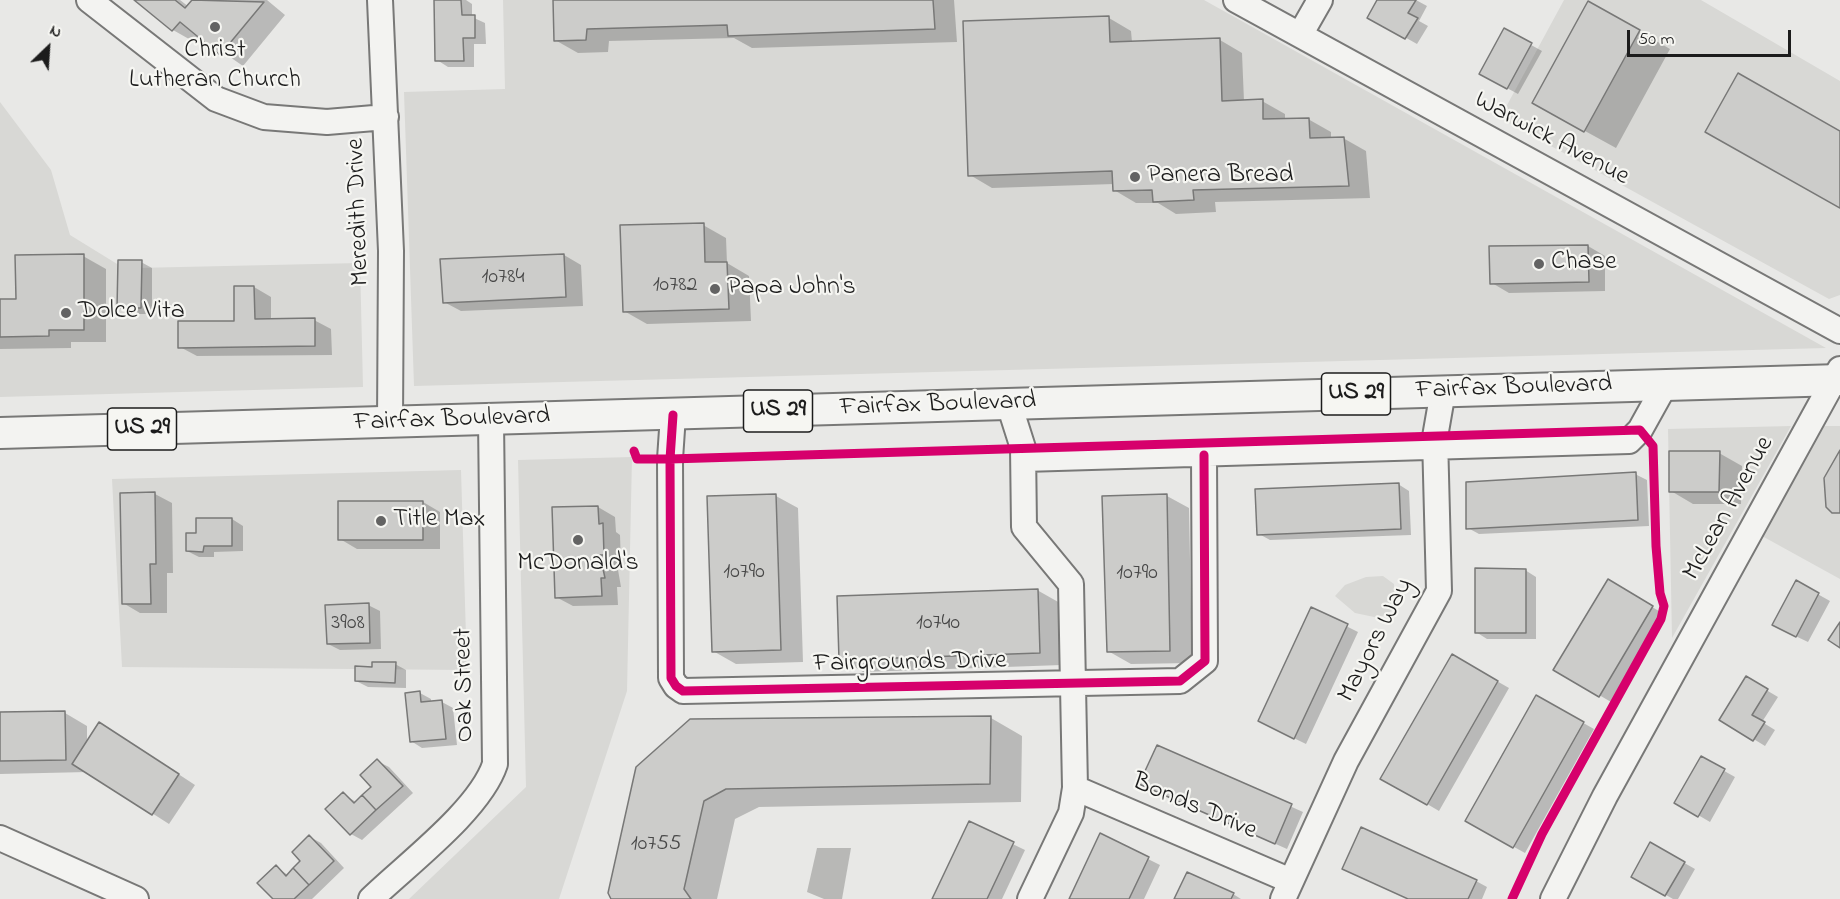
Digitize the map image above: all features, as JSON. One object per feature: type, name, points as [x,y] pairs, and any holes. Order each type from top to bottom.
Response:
[{"type":"main road","name":"Fairfax Boulevard","points":[[0,433],[1665,385],[1838,377]]},
{"type":"street","points":[[89,0],[167,58],[216,99],[264,117],[327,122],[386,117]]},
{"type":"street","name":"Meredith Drive","points":[[380,0],[391,251],[390,423]]},
{"type":"street","name":"Warwick Avenue","points":[[1236,0],[1840,331]]},
{"type":"street","points":[[1300,35],[1320,0]]},
{"type":"street","name":"McLean Avenue","points":[[1553,899],[1605,796],[1838,377]]},
{"type":"street","points":[[1024,459],[1629,441],[1640,430],[1665,385]]},
{"type":"street","name":"Mayors Way","points":[[1287,890],[1346,761],[1439,591],[1435,448],[1443,391]]},
{"type":"street","points":[[1009,404],[1023,448],[1024,527],[1071,584],[1075,788],[1071,813],[1030,899]]},
{"type":"street","name":"Fairgrounds Drive","points":[[673,415],[670,459],[671,678],[683,691],[1180,681],[1205,661],[1204,455]]},
{"type":"street","name":"Oak Street","points":[[371,899],[472,802],[490,777],[495,764],[491,420]]},
{"type":"street","name":"Bonds Drive","points":[[1075,788],[1287,890]]},
{"type":"street","points":[[0,838],[136,899]]},
{"type":"shaded area","points":[[503,0],[1204,0],[1826,348],[414,386],[404,92],[505,89]]},
{"type":"shaded area","points":[[1564,0],[1701,0],[1840,81],[1840,295],[1829,299],[1500,118]]},
{"type":"shaded area","points":[[0,102],[51,170],[70,235],[135,275],[136,268],[360,263],[363,387],[0,397]]},
{"type":"shaded area","points":[[1791,426],[1672,638],[1668,429]]},
{"type":"shaded area","points":[[1824,426],[1840,426],[1840,579],[1762,536]]},
{"type":"shaded area","points":[[632,457],[627,691],[559,899],[409,899],[526,787],[518,460]]},
{"type":"shaded area","points":[[461,470],[467,670],[122,667],[112,479]]},
{"type":"shaded area","points":[[1383,576],[1394,584],[1395,609],[1379,618],[1355,613],[1335,596],[1345,585],[1366,577]]},
{"type":"shaded area","points":[[817,848],[851,848],[842,899],[824,899],[807,892]]},
{"type":"building","name":"Christ Lutheran Church","points":[[134,0],[175,0],[185,8],[192,0],[264,2],[220,55],[180,22],[172,31]]},
{"type":"building","points":[[434,0],[461,0],[462,15],[475,15],[475,38],[463,38],[464,61],[435,61]]},
{"type":"building","points":[[553,0],[933,0],[935,29],[728,36],[727,25],[587,29],[586,40],[554,41]]},
{"type":"building","points":[[1377,0],[1416,0],[1408,13],[1418,18],[1405,39],[1367,18]]},
{"type":"building","points":[[1588,1],[1640,30],[1584,132],[1532,103]]},
{"type":"building","points":[[1109,16],[1110,42],[1220,38],[1222,101],[1263,99],[1263,119],[1309,118],[1310,138],[1344,137],[1349,186],[1193,190],[1194,200],[1153,202],[1152,190],[1113,191],[1112,171],[968,176],[963,21]]},
{"type":"building","points":[[1504,28],[1532,43],[1507,89],[1479,74]]},
{"type":"building","points":[[1738,73],[1840,131],[1840,208],[1705,132]]},
{"type":"building","points":[[704,223],[705,262],[727,262],[729,309],[623,312],[620,225]]},
{"type":"building","name":"Chase","points":[[1588,245],[1589,282],[1490,284],[1489,246]]},
{"type":"building","points":[[84,254],[84,330],[49,330],[49,336],[0,337],[0,299],[16,299],[15,255]]},
{"type":"building","points":[[564,254],[566,297],[443,303],[440,259]]},
{"type":"building","points":[[118,260],[142,260],[141,308],[117,308]]},
{"type":"building","points":[[234,286],[254,286],[255,319],[315,318],[315,346],[178,348],[178,321],[234,321]]},
{"type":"building","points":[[1840,450],[1840,513],[1832,513],[1826,507],[1824,478]]},
{"type":"building","points":[[1669,451],[1720,451],[1719,492],[1669,492]]},
{"type":"building","points":[[1636,472],[1638,520],[1466,529],[1466,482]]},
{"type":"building","points":[[1399,483],[1401,529],[1257,535],[1255,489]]},
{"type":"building","points":[[155,492],[156,564],[150,564],[151,604],[122,604],[120,493]]},
{"type":"building","points":[[776,494],[781,650],[712,652],[707,496]]},
{"type":"building","points":[[1167,494],[1170,651],[1107,652],[1102,496]]},
{"type":"building","name":"Title Max","points":[[338,501],[423,501],[423,540],[338,540]]},
{"type":"building","name":"McDonald's","points":[[598,506],[599,524],[603,523],[604,555],[600,555],[605,578],[601,578],[602,596],[555,598],[552,507]]},
{"type":"building","points":[[196,518],[232,518],[232,546],[204,546],[203,552],[186,551],[186,533],[196,533]]},
{"type":"building","points":[[1475,568],[1526,569],[1526,633],[1475,633]]},
{"type":"building","points":[[1608,579],[1653,606],[1599,697],[1553,670]]},
{"type":"building","points":[[1796,580],[1819,593],[1796,637],[1772,625]]},
{"type":"building","points":[[1038,589],[1040,653],[839,660],[837,596]]},
{"type":"building","points":[[369,603],[370,643],[327,644],[325,605]]},
{"type":"building","points":[[1311,607],[1348,624],[1294,739],[1258,721]]},
{"type":"building","points":[[1840,622],[1840,648],[1828,640]]},
{"type":"building","points":[[1452,654],[1498,681],[1427,805],[1380,779]]},
{"type":"building","points":[[372,662],[396,662],[395,683],[355,681],[355,666],[372,667]]},
{"type":"building","points":[[1746,676],[1768,689],[1752,715],[1765,722],[1753,741],[1719,720]]},
{"type":"building","points":[[420,691],[421,702],[442,700],[446,739],[410,742],[405,693]]},
{"type":"building","points":[[1536,695],[1584,722],[1513,848],[1465,821]]},
{"type":"building","points":[[65,711],[66,760],[0,761],[0,712]]},
{"type":"building","points":[[991,716],[990,784],[726,789],[704,801],[684,889],[691,899],[611,899],[608,893],[636,767],[690,719]]},
{"type":"building","points":[[99,722],[179,774],[152,815],[72,764]]},
{"type":"building","points":[[1157,745],[1292,804],[1275,844],[1139,784]]},
{"type":"building","points":[[1701,756],[1725,769],[1698,817],[1674,803]]},
{"type":"building","points":[[377,759],[403,786],[376,810],[362,795],[371,787],[360,775]]},
{"type":"building","points":[[343,792],[354,803],[362,795],[376,810],[350,835],[325,809]]},
{"type":"building","points":[[969,821],[1014,842],[987,899],[932,899]]},
{"type":"building","points":[[1361,827],[1477,880],[1468,899],[1408,899],[1342,869]]},
{"type":"building","points":[[1100,833],[1149,857],[1129,899],[1069,899]]},
{"type":"building","points":[[309,835],[334,861],[309,885],[293,868],[300,861],[292,852]]},
{"type":"building","points":[[1650,842],[1685,862],[1665,896],[1631,877]]},
{"type":"building","points":[[276,865],[286,876],[293,868],[309,885],[294,899],[273,899],[257,883]]},
{"type":"building","points":[[1187,872],[1234,893],[1231,899],[1174,899]]},
{"type":"cycle path","points":[[673,415],[670,459],[671,678],[683,691],[1180,681],[1205,661],[1204,455]]},
{"type":"cycle path","points":[[634,451],[637,459],[670,459],[1640,430],[1653,446],[1656,546],[1660,593],[1664,606],[1661,619],[1542,834],[1512,899]]},
{"type":"place","name":"Christ Lutheran Church","points":[[215,27]]},
{"type":"place","name":"Panera Bread","points":[[1135,177]]},
{"type":"place","name":"Chase","points":[[1539,264]]},
{"type":"place","name":"Papa John's","points":[[715,289]]},
{"type":"place","name":"Dolce Vita","points":[[66,313]]},
{"type":"place","name":"Title Max","points":[[381,521]]},
{"type":"place","name":"McDonald's","points":[[578,540]]}]
